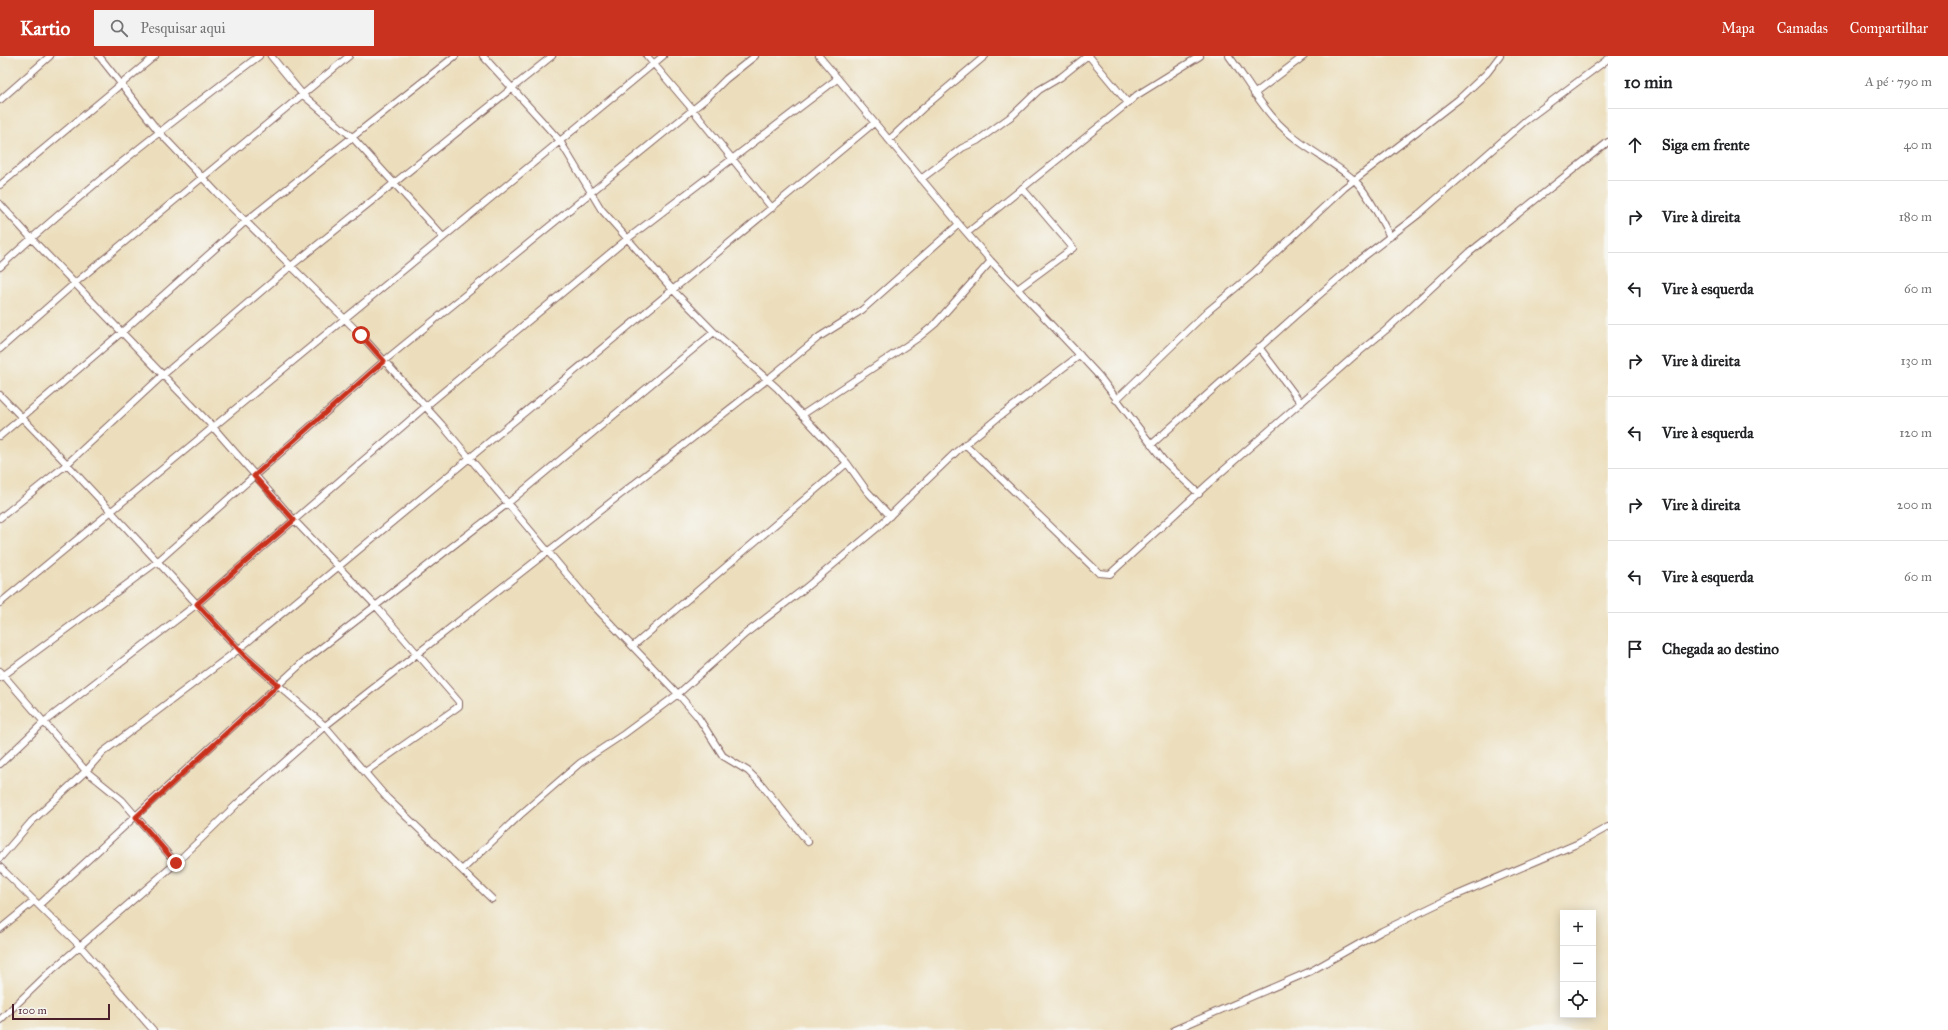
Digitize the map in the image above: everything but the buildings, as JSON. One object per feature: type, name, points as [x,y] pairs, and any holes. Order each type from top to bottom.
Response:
[{"type":"street","points":[[0,100],[50,56]]},
{"type":"street","points":[[99,56],[159,132],[203,178],[345,318],[426,407],[547,553],[591,603],[698,717],[723,756],[748,771],[762,785],[808,842]]},
{"type":"street","points":[[0,185],[155,56]]},
{"type":"street","points":[[0,267],[31,238],[159,132],[259,56]]},
{"type":"street","points":[[271,56],[303,95],[352,137],[443,238]]},
{"type":"street","points":[[0,349],[75,283],[350,56]]},
{"type":"street","points":[[0,436],[122,332],[246,221],[455,56]]},
{"type":"street","points":[[483,56],[560,141],[600,209],[672,290],[714,332],[768,379],[847,463],[867,491],[890,516]]},
{"type":"street","points":[[0,518],[68,464],[163,375],[291,266],[513,89],[552,56]]},
{"type":"street","points":[[647,56],[772,208]]},
{"type":"street","points":[[0,603],[663,56]]},
{"type":"street","points":[[176,863],[122,800],[86,771],[1,675],[157,562],[384,361],[591,193],[755,56]]},
{"type":"street","points":[[819,56],[991,261],[1080,355],[1151,445],[1177,474],[1199,494]]},
{"type":"street","points":[[889,140],[922,109],[985,56]]},
{"type":"street","points":[[921,179],[962,148],[977,141],[1013,115],[1040,90],[1061,77],[1088,56],[1128,103]]},
{"type":"street","points":[[967,233],[1128,103],[1200,56]]},
{"type":"street","points":[[1229,56],[1264,108],[1295,140],[1354,179],[1380,218],[1390,237]]},
{"type":"street","points":[[1254,94],[1304,56]]},
{"type":"street","points":[[1116,400],[1208,311],[1255,272],[1354,179],[1459,99],[1487,73],[1500,56]]},
{"type":"street","points":[[1151,445],[1259,347],[1361,259],[1390,237],[1492,151],[1525,121],[1608,59]]},
{"type":"street","points":[[0,764],[44,722],[197,604],[426,407],[628,239],[837,79]]},
{"type":"street","points":[[0,858],[31,822],[86,771],[103,752],[239,649],[874,123]]},
{"type":"street","points":[[965,444],[1099,573],[1105,575],[1110,574],[1301,403],[1386,330],[1470,252],[1508,220],[1608,142]]},
{"type":"street","points":[[1018,288],[1073,248],[1022,188]]},
{"type":"street","points":[[0,204],[213,427],[254,476],[375,605],[459,702],[458,706],[365,772]]},
{"type":"street","points":[[0,1020],[80,946],[176,863],[238,803],[325,726],[768,379],[819,337],[862,310],[959,224]]},
{"type":"street","points":[[802,415],[918,338],[935,324],[991,261]]},
{"type":"street","points":[[0,929],[37,903],[136,817],[303,662],[507,504],[714,332]]},
{"type":"street","points":[[1259,347],[1301,403]]},
{"type":"street","points":[[462,870],[520,815],[580,763],[624,734],[678,694],[745,634],[804,589],[890,516],[965,444],[1080,355]]},
{"type":"street","points":[[0,395],[68,464],[239,649],[325,726],[387,798],[492,899]]},
{"type":"street","points":[[633,646],[847,463]]},
{"type":"street","points":[[1174,1030],[1311,971],[1382,931],[1436,904],[1579,842],[1608,827]]},
{"type":"street","points":[[0,867],[80,946],[153,1030]]},
{"type":"route","points":[[176,863],[136,817],[278,685],[245,656],[197,604],[294,520],[254,476],[384,361],[361,335]]}]
